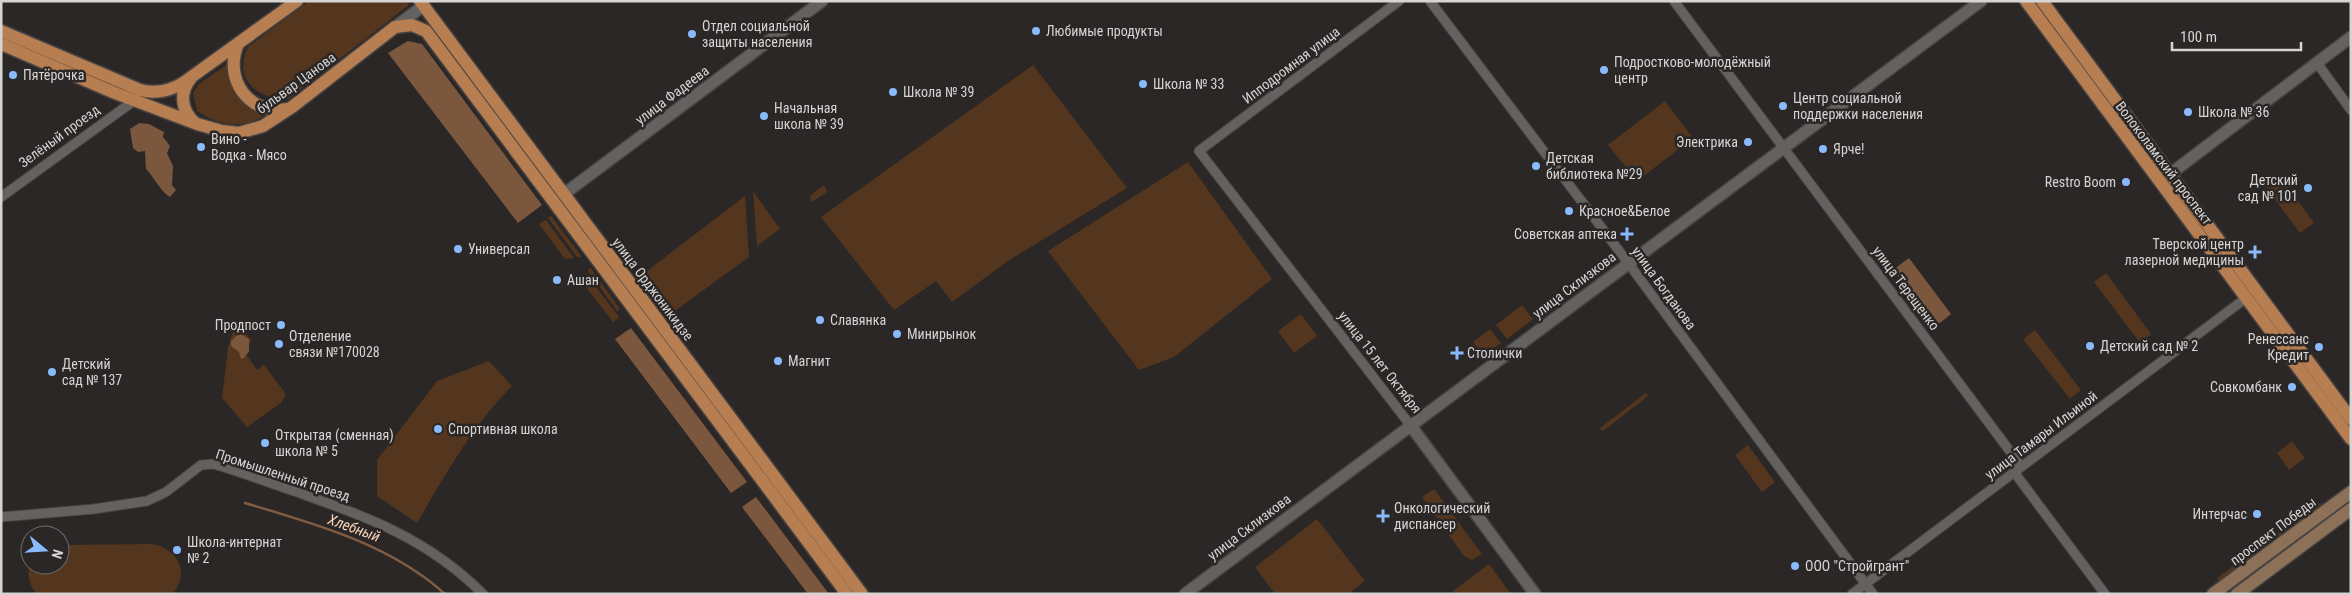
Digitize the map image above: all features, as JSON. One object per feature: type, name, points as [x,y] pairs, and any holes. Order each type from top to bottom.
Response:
[{"type":"main road","points":[[138,95],[168,90],[194,75],[297,1]]},
{"type":"main road","name":"Волоколамский проспект","points":[[2026,1],[2351,439]]},
{"type":"main road","name":"Волоколамский проспект","points":[[2042,1],[2351,419]]},
{"type":"main road","name":"улица Орджоникидзе","points":[[424,3],[862,594]]},
{"type":"main road","name":"улица Орджоникидзе","points":[[395,27],[412,25],[428,32],[847,594]]},
{"type":"main road","name":"бульвар Цанова","points":[[163,110],[197,124],[227,132],[245,132],[262,126],[288,109],[395,27]]},
{"type":"main road","name":"Зелёный проезд","points":[[1,31],[138,95],[163,110]]},
{"type":"main road","name":"Зелёный проезд","points":[[1,44],[138,95]]},
{"type":"main road","points":[[238,44],[233,57],[233,71],[242,93],[260,107],[274,110],[288,109]]},
{"type":"main road","points":[[194,75],[186,85],[182,98],[186,112],[197,124]]},
{"type":"main road","points":[[645,324],[654,328],[662,326]]},
{"type":"main road","name":"проспект Победы","points":[[2213,594],[2351,492]]},
{"type":"main road","name":"проспект Победы","points":[[2237,594],[2351,509]]},
{"type":"street","name":"улица Фадеева","points":[[564,194],[822,1]]},
{"type":"street","name":"Ипподромная улица","points":[[1199,151],[1399,1]]},
{"type":"street","name":"улица Богданова","points":[[1430,1],[1873,594]]},
{"type":"street","name":"улица Терещенко","points":[[1674,1],[2018,462],[2014,472],[2105,594]]},
{"type":"street","name":"улица Склизкова","points":[[1185,594],[1981,1]]},
{"type":"street","name":"бульвар Цанова","points":[[395,27],[424,3]]},
{"type":"street","points":[[2170,174],[2351,37]]},
{"type":"street","points":[[2317,63],[2351,110]]},
{"type":"street","name":"Зелёный проезд","points":[[1,197],[138,95]]},
{"type":"street","name":"улица 15 лет Октября","points":[[1199,151],[1411,426],[1535,594]]},
{"type":"street","name":"улица Тамары Ильиной","points":[[1852,594],[2246,298]]},
{"type":"street","name":"Промышленный проезд","points":[[1,517],[94,509],[147,501],[166,492],[201,465],[213,464],[334,506],[401,532],[459,570],[483,594]]},
{"type":"shaded area","points":[[309,1],[406,1],[409,5],[288,99],[277,98],[258,91],[245,78],[243,69],[244,58],[248,47]]},
{"type":"shaded area","points":[[408,41],[422,44],[542,205],[518,223],[388,53]]},
{"type":"shaded area","points":[[229,63],[232,83],[238,95],[242,100],[266,114],[258,119],[240,124],[223,123],[197,111],[193,93],[199,84]]},
{"type":"shaded area","points":[[1033,65],[1127,188],[1008,261],[952,302],[936,281],[894,310],[821,217]]},
{"type":"shaded area","points":[[1665,101],[1693,138],[1637,181],[1608,145]]},
{"type":"shaded area","points":[[139,123],[149,124],[164,132],[163,137],[170,146],[167,153],[173,166],[172,185],[176,190],[170,197],[146,169],[145,151],[138,152],[133,148],[130,129]]},
{"type":"shaded area","points":[[1188,162],[1272,279],[1174,357],[1139,370],[1048,251]]},
{"type":"shaded area","points":[[2279,175],[2314,223],[2300,233],[2265,186]]},
{"type":"shaded area","points":[[822,186],[825,186],[827,192],[812,202],[810,196]]},
{"type":"shaded area","points":[[753,191],[780,229],[757,246]]},
{"type":"shaded area","points":[[745,196],[749,257],[672,313],[643,274]]},
{"type":"shaded area","points":[[551,216],[582,257],[577,257],[548,218]]},
{"type":"shaded area","points":[[546,220],[574,258],[565,259],[539,224]]},
{"type":"shaded area","points":[[1909,258],[1951,314],[1936,326],[1893,270]]},
{"type":"shaded area","points":[[590,267],[620,309],[617,311],[588,271]]},
{"type":"shaded area","points":[[2106,273],[2151,334],[2140,343],[2094,282]]},
{"type":"shaded area","points":[[586,274],[619,317],[613,322],[582,282]]},
{"type":"shaded area","points":[[1522,305],[1533,319],[1507,339],[1496,325]]},
{"type":"shaded area","points":[[1301,314],[1317,336],[1294,353],[1278,331]]},
{"type":"shaded area","points":[[236,321],[252,341],[243,350],[257,370],[264,365],[286,394],[281,403],[247,427],[222,398],[228,347]]},
{"type":"shaded area","points":[[631,328],[747,482],[731,493],[615,339]]},
{"type":"shaded area","points":[[1490,329],[1501,343],[1483,356],[1473,342]]},
{"type":"shaded area","points":[[2035,330],[2081,390],[2070,399],[2023,339]]},
{"type":"shaded area","points":[[241,334],[249,339],[249,351],[241,359],[239,352],[231,346],[231,341]]},
{"type":"shaded area","name":"Спортивная школа","points":[[489,361],[512,386],[472,434],[417,523],[377,496],[377,460],[437,381]]},
{"type":"shaded area","points":[[1646,393],[1648,396],[1603,431],[1600,428]]},
{"type":"shaded area","points":[[2292,441],[2305,458],[2289,470],[2277,453]]},
{"type":"shaded area","points":[[1748,445],[1775,482],[1762,492],[1735,455]]},
{"type":"shaded area","points":[[1434,489],[1482,554],[1472,560],[1464,556],[1422,497]]},
{"type":"shaded area","points":[[756,497],[829,594],[808,594],[742,507]]},
{"type":"shaded area","points":[[2320,503],[2322,507],[2297,526],[2294,523]]},
{"type":"shaded area","points":[[1317,519],[1365,581],[1348,594],[1275,594],[1255,567]]},
{"type":"shaded area","points":[[2284,529],[2288,533],[2221,583],[2217,578]]},
{"type":"shaded area","points":[[153,544],[169,551],[175,557],[179,563],[181,578],[172,594],[37,594],[30,583],[29,575],[70,575],[70,545]]},
{"type":"shaded area","points":[[1489,564],[1511,594],[1455,594],[1453,591]]},
{"type":"waterway","name":"Хлебный","points":[[245,503],[325,528],[376,549],[400,562],[445,594]]},
{"type":"place","name":"Любимые продукты","points":[[1036,31]]},
{"type":"place","name":"Отдел социальной защиты населения","points":[[692,34]]},
{"type":"place","name":"Подростково-молодёжный центр","points":[[1604,70]]},
{"type":"place","name":"Пятёрочка","points":[[13,75]]},
{"type":"place","name":"Школа № 33","points":[[1143,84]]},
{"type":"place","name":"Школа № 39","points":[[893,92]]},
{"type":"place","name":"Центр социальной поддержки населения","points":[[1783,106]]},
{"type":"place","name":"Школа № 36","points":[[2188,112]]},
{"type":"place","name":"Начальная школа № 39","points":[[764,116]]},
{"type":"place","name":"Электрика","points":[[1748,142]]},
{"type":"place","name":"Вино - Водка - Мясо","points":[[201,147]]},
{"type":"place","name":"Ярче!","points":[[1823,149]]},
{"type":"place","name":"Детская библиотека №29","points":[[1536,166]]},
{"type":"place","name":"Restro Boom","points":[[2126,182]]},
{"type":"place","name":"Детский сад № 101","points":[[2308,188]]},
{"type":"place","name":"Красное&Белое","points":[[1569,211]]},
{"type":"place","name":"Советская аптека","points":[[1627,234]]},
{"type":"place","name":"Универсал","points":[[458,249]]},
{"type":"place","name":"Тверской центр лазерной медицины","points":[[2255,252]]},
{"type":"place","name":"Ашан","points":[[557,280]]},
{"type":"place","name":"Славянка","points":[[820,320]]},
{"type":"place","name":"Продпост","points":[[281,325]]},
{"type":"place","name":"Минирынок","points":[[897,334]]},
{"type":"place","name":"Отделение связи №170028","points":[[279,344]]},
{"type":"place","name":"Детский сад № 2","points":[[2090,346]]},
{"type":"place","name":"Ренессанс Кредит","points":[[2319,347]]},
{"type":"place","name":"Столички","points":[[1457,353]]},
{"type":"place","name":"Магнит","points":[[778,361]]},
{"type":"place","name":"Детский сад № 137","points":[[52,372]]},
{"type":"place","name":"Совкомбанк","points":[[2292,387]]},
{"type":"place","name":"Спортивная школа","points":[[438,429]]},
{"type":"place","name":"Открытая (сменная) школа № 5","points":[[265,443]]},
{"type":"place","name":"Интерчас","points":[[2257,514]]},
{"type":"place","name":"Онкологический диспансер","points":[[1383,516]]},
{"type":"place","name":"Школа-интернат № 2","points":[[177,550]]},
{"type":"place","name":"ООО \"Стройгрант\"","points":[[1795,566]]}]
